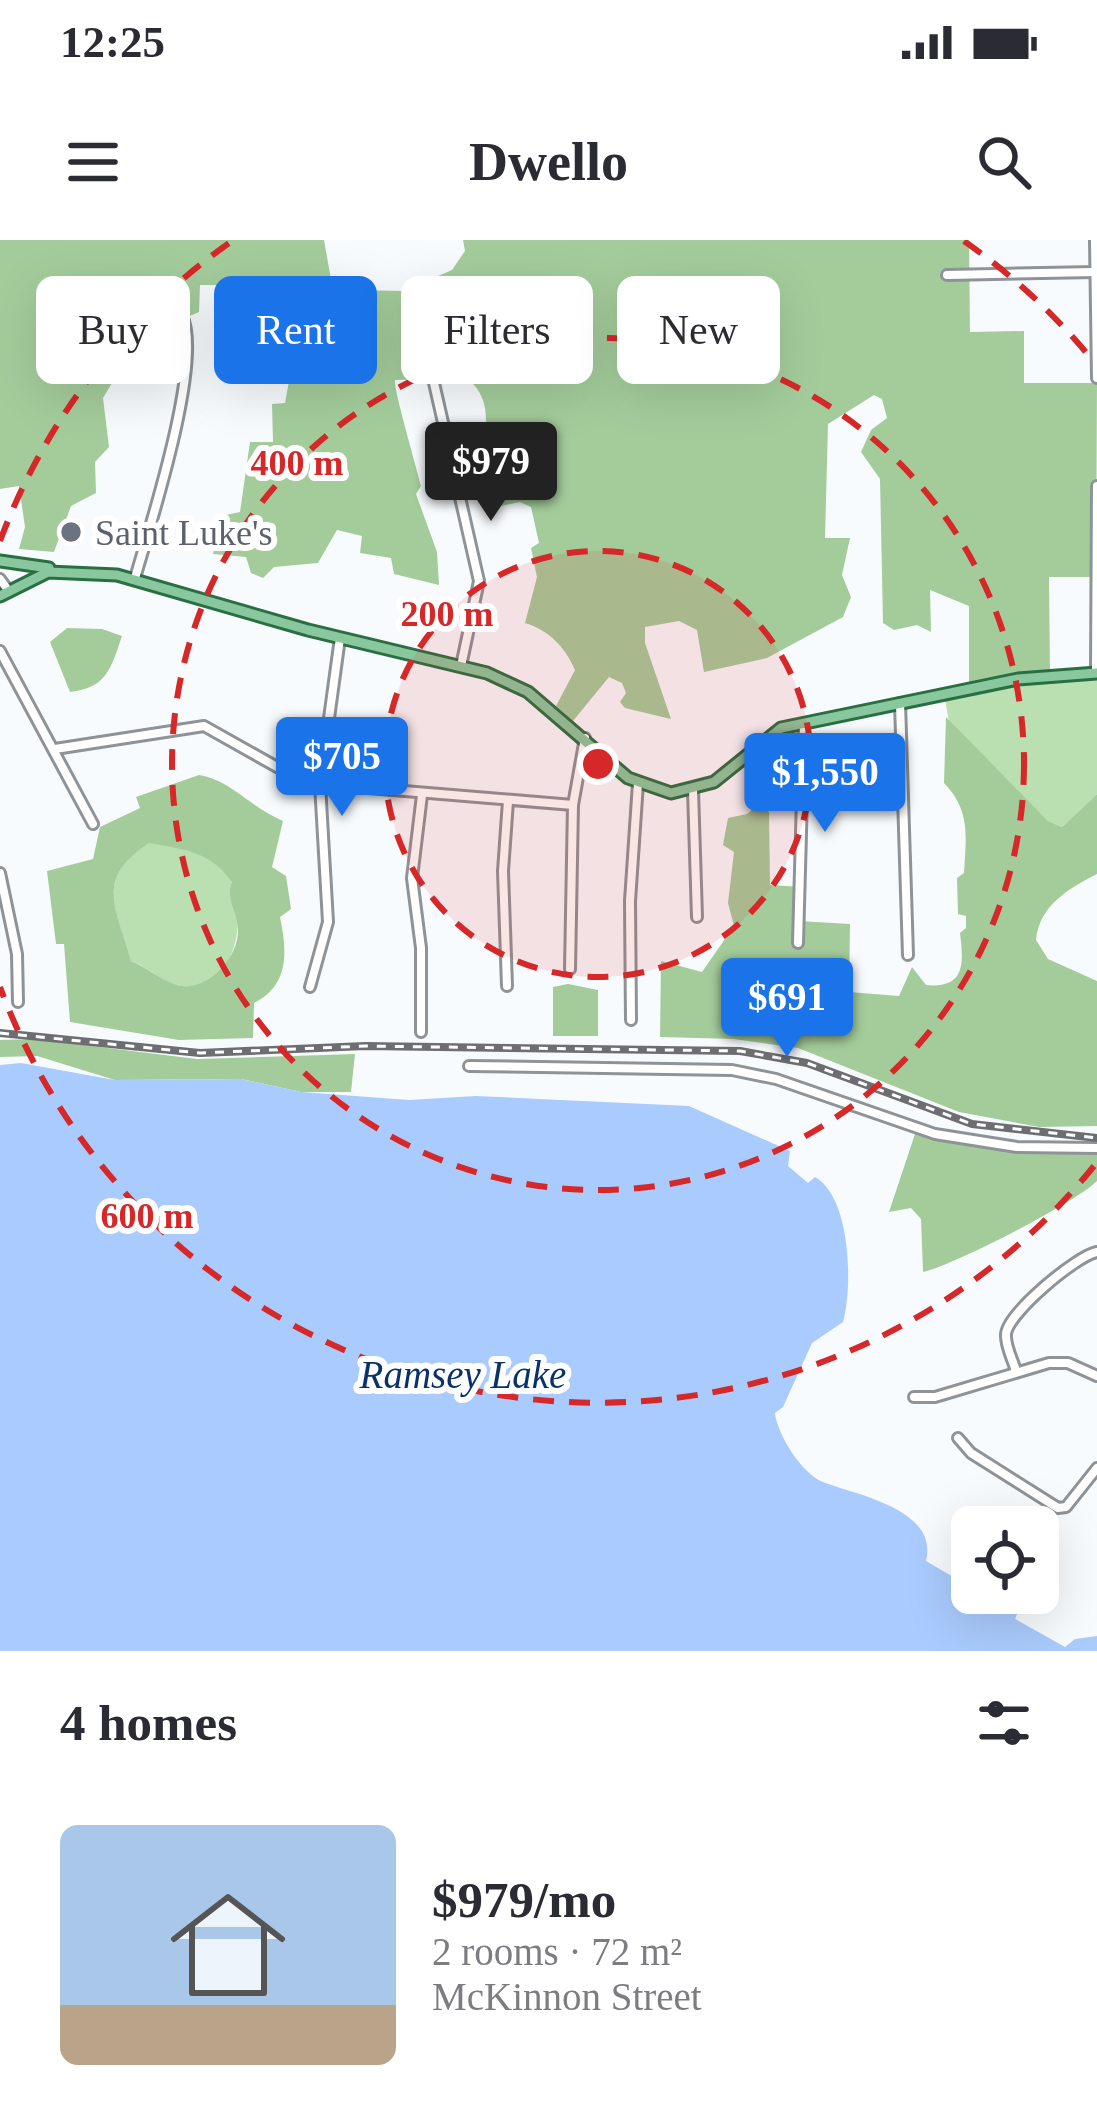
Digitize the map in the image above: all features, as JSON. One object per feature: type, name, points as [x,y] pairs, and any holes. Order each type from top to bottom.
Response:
[{"type":"main road","points":[[0,561],[136,578],[340,638],[461,666],[528,692],[638,783],[662,792],[693,790],[722,777],[773,731],[1041,676],[1096,673]]},
{"type":"main road","points":[[4,593],[60,570]]},
{"type":"street","points":[[1095,240],[1097,378]]},
{"type":"street","points":[[946,275],[1096,272]]},
{"type":"street","points":[[136,578],[184,384]]},
{"type":"street","points":[[434,384],[479,581],[461,666]]},
{"type":"street","points":[[1096,673],[1097,486]]},
{"type":"street","points":[[0,579],[4,593]]},
{"type":"street","points":[[310,987],[328,922],[320,784],[340,638]]},
{"type":"street","points":[[0,651],[93,824]]},
{"type":"street","points":[[900,704],[908,956]]},
{"type":"street","points":[[798,943],[804,723]]},
{"type":"street","points":[[56,749],[204,727],[284,771],[320,784],[573,805]]},
{"type":"street","points":[[570,969],[573,805],[585,738]]},
{"type":"street","points":[[631,1020],[638,783]]},
{"type":"street","points":[[693,790],[697,916]]},
{"type":"street","points":[[422,794],[412,878],[421,948],[422,1032]]},
{"type":"street","points":[[507,986],[502,871],[508,801]]},
{"type":"street","points":[[0,873],[17,953],[18,1002]]},
{"type":"street","points":[[469,1066],[732,1070],[776,1079],[935,1135],[1017,1147],[1097,1148]]},
{"type":"street","points":[[1016,1371],[1006,1340],[1008,1326],[1066,1266],[1097,1252]]},
{"type":"street","points":[[914,1397],[935,1397],[1059,1362],[1097,1376]]},
{"type":"street","points":[[958,1438],[971,1453],[1058,1508],[1068,1505],[1097,1468]]},
{"type":"green space","points":[[0,240],[324,240],[330,276],[214,276],[214,285],[200,285],[199,312],[190,316],[190,276],[36,276],[36,384],[111,384],[103,398],[109,447],[95,462],[96,493],[71,506],[54,552],[19,549],[25,527],[19,486],[0,489]]},
{"type":"green space","points":[[463,240],[969,240],[970,332],[1024,331],[1024,383],[1097,383],[1096,577],[1049,577],[1050,674],[969,688],[969,606],[930,590],[931,632],[917,625],[894,630],[883,623],[880,479],[861,452],[871,430],[887,418],[882,399],[874,395],[828,424],[825,538],[850,538],[842,575],[851,597],[843,617],[767,658],[704,672],[697,630],[679,621],[645,627],[645,643],[671,719],[625,708],[620,702],[626,693],[622,683],[609,677],[573,721],[556,706],[575,670],[549,635],[525,623],[537,577],[531,548],[539,543],[531,507],[520,502],[496,507],[487,489],[482,398],[473,384],[593,384],[593,276],[438,276],[452,270],[465,251]]},
{"type":"green space","points":[[377,290],[401,291],[401,380],[395,380],[421,486],[416,494],[437,552],[439,585],[394,574],[391,558],[360,553],[362,536],[337,530],[318,563],[274,567],[263,578],[251,573],[246,557],[213,554],[221,516],[240,512],[250,442],[273,442],[272,404],[285,403],[288,384],[377,384]]},
{"type":"green space","points":[[67,628],[102,629],[122,636],[100,681],[70,692],[50,642]]},
{"type":"green space","points":[[1097,673],[1097,794],[1062,827],[1048,821],[949,723],[944,693]]},
{"type":"green space","points":[[946,717],[1048,821],[1062,827],[1097,794],[1097,874],[1049,908],[1036,940],[1048,959],[1097,981],[1097,1126],[1039,1127],[959,1112],[798,1048],[734,1039],[660,1037],[661,961],[702,972],[734,926],[728,903],[734,852],[723,845],[728,818],[747,814],[759,804],[769,812],[770,885],[802,887],[799,921],[850,924],[849,992],[899,996],[912,967],[926,985],[955,978],[962,955],[960,933],[966,928],[966,916],[958,914],[957,878],[964,873],[966,836],[959,804],[944,783]]},
{"type":"green space","points":[[199,775],[221,782],[283,821],[272,867],[286,876],[291,909],[280,917],[284,942],[280,977],[254,1003],[253,1038],[179,1040],[70,1022],[64,944],[56,944],[47,871],[93,859],[100,827],[140,808],[136,797]],"holes":[[[149,843],[206,858],[232,882],[237,922],[233,951],[218,971],[197,984],[174,984],[131,961],[116,910],[115,883],[132,857]]]},
{"type":"green space","points":[[148,842],[206,854],[230,878],[236,898],[236,940],[229,960],[202,984],[174,985],[131,961],[116,910],[115,883],[131,856]]},
{"type":"green space","points":[[568,984],[598,990],[598,1036],[553,1036],[553,987]]},
{"type":"green space","points":[[34,1039],[197,1059],[355,1054],[351,1092],[301,1092],[241,1079],[115,1080],[37,1056],[0,1057],[0,1040]]},
{"type":"green space","points":[[917,1128],[987,1143],[1097,1148],[1097,1181],[1013,1232],[923,1272],[921,1219],[911,1208],[889,1212]]},
{"type":"water","name":"Ramsey Lake","points":[[21,1063],[115,1080],[241,1079],[301,1092],[409,1100],[476,1096],[689,1106],[790,1151],[788,1166],[808,1183],[815,1177],[836,1203],[848,1266],[843,1322],[812,1343],[783,1407],[775,1413],[792,1452],[815,1478],[892,1507],[920,1529],[927,1543],[926,1561],[951,1576],[951,1614],[1017,1614],[1015,1619],[1065,1647],[1075,1639],[1097,1636],[1097,1651],[0,1651],[0,1065]]},
{"type":"railway","points":[[0,1033],[200,1053],[365,1046],[740,1051],[807,1063],[972,1124],[1097,1138]]},
{"type":"place","name":"Saint Luke's","points":[[71,532]]}]
